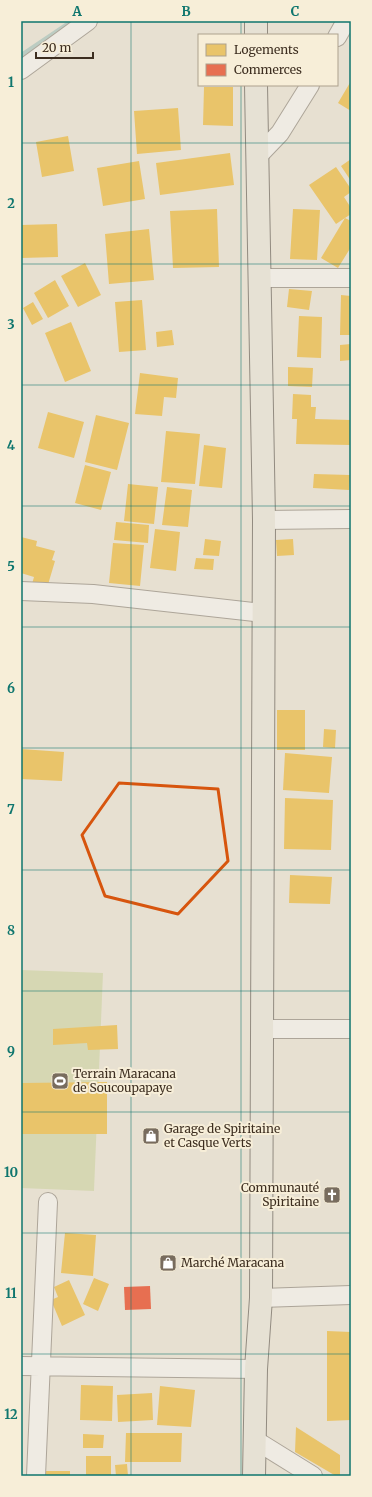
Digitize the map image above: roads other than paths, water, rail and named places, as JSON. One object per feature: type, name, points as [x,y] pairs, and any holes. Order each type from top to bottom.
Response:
[{"type":"main road","points":[[256,21],[256,34]]},
{"type":"main road","points":[[254,1476],[256,1369],[261,1298],[264,520],[256,86]]},
{"type":"street","points":[[21,70],[88,21]]},
{"type":"street","points":[[338,35],[346,21]]},
{"type":"street","points":[[257,157],[280,133],[309,86]]},
{"type":"street","points":[[260,278],[351,278]]},
{"type":"street","points":[[264,520],[351,519]]},
{"type":"street","points":[[21,590],[93,594],[263,613]]},
{"type":"street","points":[[262,1029],[351,1029]]},
{"type":"street","points":[[36,1476],[48,1202]]},
{"type":"street","points":[[261,1298],[351,1295]]},
{"type":"street","points":[[21,1366],[256,1369]]},
{"type":"street","points":[[255,1440],[313,1476]]},
{"type":"waterway","points":[[21,56],[73,21]]},
{"type":"place","name":"Terrain Maracana de Soucoupapaye","points":[[60,1081]]},
{"type":"place","name":"Garage de Spiritaine et Casque Verts","points":[[151,1136]]},
{"type":"place","name":"Communauté Spiritaine","points":[[332,1195]]},
{"type":"place","name":"Marché Maracana","points":[[168,1263]]}]
